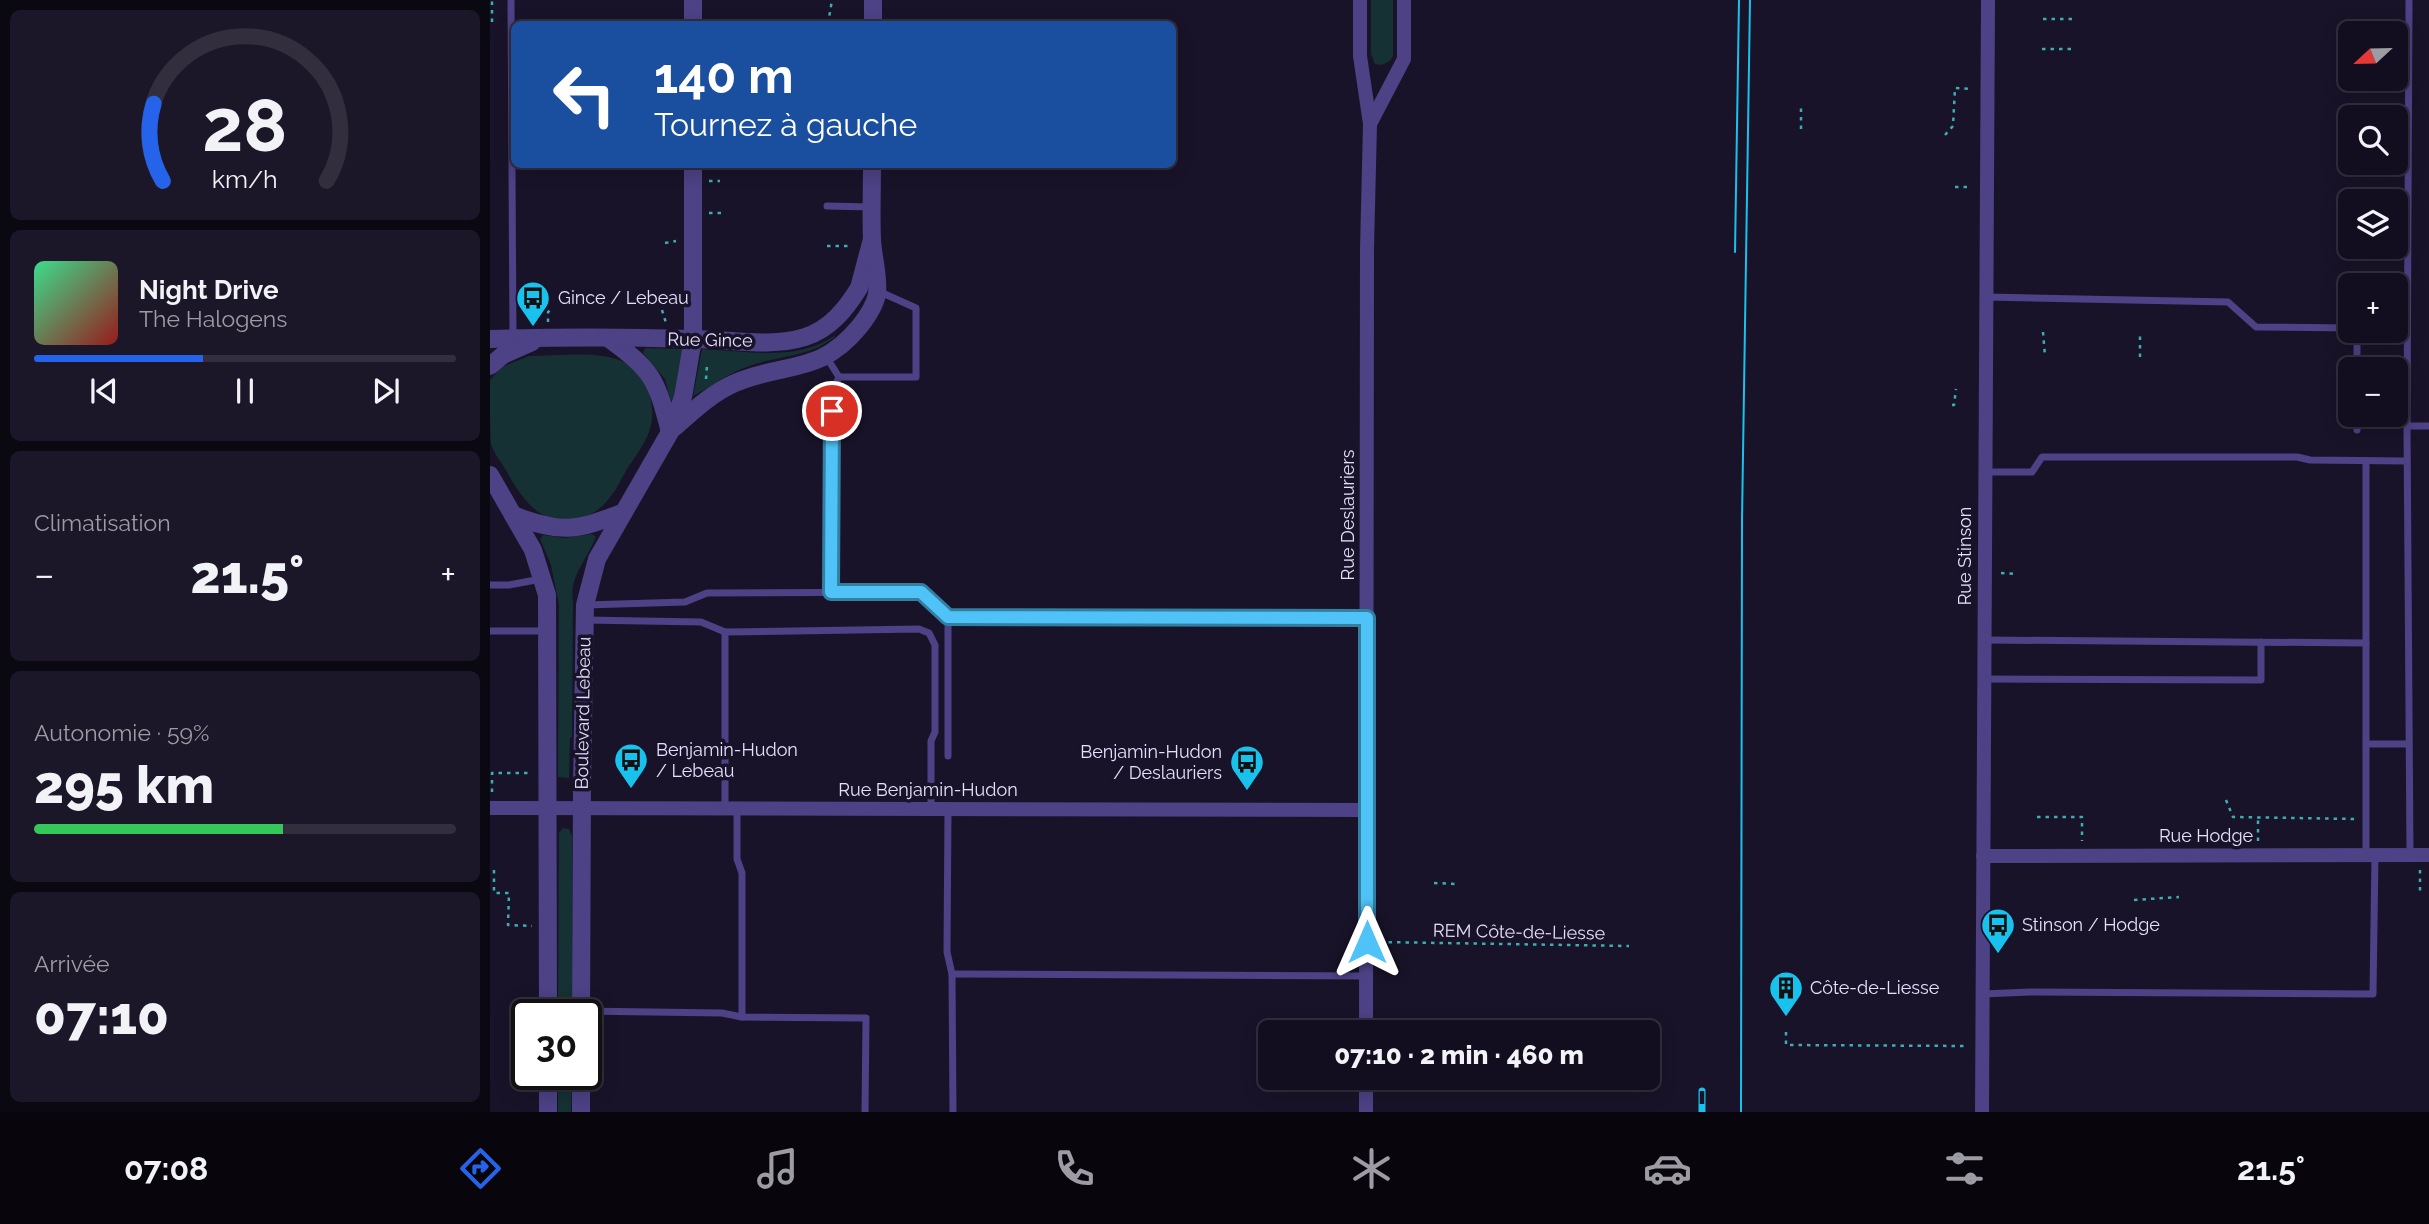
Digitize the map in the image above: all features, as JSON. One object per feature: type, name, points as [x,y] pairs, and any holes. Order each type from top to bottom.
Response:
[{"type":"street","points":[[693,0],[693,21]]},
{"type":"street","points":[[873,0],[873,21]]},
{"type":"street","name":"Rue Deslauriers","points":[[1360,0],[1360,56],[1370,124],[1366,1020]]},
{"type":"street","name":"Rue Deslauriers","points":[[1370,124],[1404,59],[1404,0]]},
{"type":"street","name":"Rue Stinson","points":[[1982,1112],[1988,0]]},
{"type":"street","name":"Boulevard Lebeau","points":[[581,999],[585,613],[588,589],[597,559],[670,432],[683,397],[693,339],[693,168]]},
{"type":"street","points":[[872,168],[872,239],[878,291]]},
{"type":"street","name":"Rue Gince","points":[[545,333],[607,338],[784,341],[806,337],[818,332],[839,316],[859,288],[872,239]]},
{"type":"street","name":"Boulevard Lebeau","points":[[670,432],[697,406],[726,387],[752,377],[826,357],[844,344],[863,322],[878,291]]},
{"type":"street","points":[[490,366],[512,344],[545,333]]},
{"type":"street","points":[[607,338],[632,356],[650,375],[660,395],[670,432]]},
{"type":"street","points":[[490,339],[512,344]]},
{"type":"street","name":"Boulevard Lebeau","points":[[490,475],[533,550],[547,595],[548,999]]},
{"type":"street","points":[[513,515],[548,528],[566,529],[582,527],[624,512]]},
{"type":"street","name":"Rue Benjamin-Hudon","points":[[490,808],[1367,810]]},
{"type":"street","name":"Rue Hodge","points":[[1983,856],[2429,855]]},
{"type":"street","points":[[548,1090],[548,1112]]},
{"type":"street","points":[[581,1090],[581,1112]]},
{"type":"street","points":[[1366,1090],[1366,1112]]},
{"type":"lane","points":[[511,0],[511,21]]},
{"type":"lane","points":[[2407,357],[2409,0]]},
{"type":"lane","points":[[511,168],[512,344]]},
{"type":"lane","points":[[827,206],[872,207]]},
{"type":"lane","points":[[839,377],[916,377],[916,308],[878,291]]},
{"type":"lane","points":[[1987,296],[2228,302],[2256,327],[2338,328]]},
{"type":"lane","points":[[826,357],[839,377]]},
{"type":"lane","points":[[831,592],[832,393],[839,377]]},
{"type":"lane","points":[[2408,426],[2429,426]]},
{"type":"lane","points":[[2407,427],[2410,855]]},
{"type":"lane","points":[[1985,472],[2032,472],[2042,457],[2297,457],[2310,460],[2407,461]]},
{"type":"lane","points":[[1983,994],[2373,994],[2366,744],[2366,461]]},
{"type":"lane","points":[[490,584],[516,584],[543,578]]},
{"type":"lane","points":[[585,613],[685,602],[707,593],[921,592],[948,617],[1367,618]]},
{"type":"lane","points":[[585,613],[701,622],[725,632],[919,629],[929,633],[935,645],[935,732],[930,741],[931,809]]},
{"type":"lane","points":[[948,617],[948,756]]},
{"type":"lane","points":[[490,631],[549,631]]},
{"type":"lane","points":[[725,632],[731,808],[737,859],[742,873],[742,1017]]},
{"type":"lane","points":[[1984,640],[2366,643]]},
{"type":"lane","points":[[1984,679],[2261,680],[2261,642]]},
{"type":"lane","points":[[2366,744],[2409,744]]},
{"type":"lane","points":[[947,809],[947,953],[952,974],[953,1112]]},
{"type":"lane","points":[[952,974],[1367,976]]},
{"type":"lane","points":[[602,1013],[722,1013],[742,1017],[866,1018],[865,1112]]},
{"type":"path","points":[[492,0],[492,22]]},
{"type":"path","points":[[828,21],[832,0]]},
{"type":"path","points":[[2043,19],[2075,19]]},
{"type":"path","points":[[2042,48],[2071,49]]},
{"type":"path","points":[[1945,135],[1953,126],[1955,88],[1972,89]]},
{"type":"path","points":[[1801,106],[1801,129]]},
{"type":"path","points":[[706,181],[720,181]]},
{"type":"path","points":[[1955,187],[1971,187]]},
{"type":"path","points":[[706,213],[720,213]]},
{"type":"path","points":[[665,243],[681,240]]},
{"type":"path","points":[[827,246],[849,246]]},
{"type":"path","points":[[545,333],[548,312],[552,309]]},
{"type":"path","points":[[662,310],[666,329]]},
{"type":"path","points":[[2043,332],[2045,356]]},
{"type":"path","points":[[2140,334],[2140,357]]},
{"type":"path","points":[[706,388],[707,362]]},
{"type":"path","points":[[1952,405],[1956,389]]},
{"type":"path","points":[[2001,573],[2018,574]]},
{"type":"path","points":[[492,793],[492,771],[535,773]]},
{"type":"path","points":[[2227,800],[2233,817],[2341,818]]},
{"type":"path","points":[[2036,817],[2082,817],[2082,841]]},
{"type":"path","points":[[2258,817],[2258,841]]},
{"type":"path","points":[[494,870],[494,893],[509,893],[508,925],[535,926]]},
{"type":"path","points":[[2420,870],[2420,894]]},
{"type":"path","points":[[1434,883],[1457,884]]},
{"type":"path","points":[[2134,900],[2179,897]]},
{"type":"path","name":"REM Côte-de-Liesse","points":[[1367,942],[1629,946]]},
{"type":"path","points":[[1786,1032],[1786,1045],[1983,1046]]},
{"type":"green space","points":[[1371,0],[1393,0],[1393,55],[1391,60],[1382,65],[1375,64],[1371,54]]},
{"type":"green space","points":[[834,336],[825,344],[805,352],[744,368],[693,396],[702,349],[753,353],[787,352],[819,344]]},
{"type":"green space","points":[[645,348],[684,349],[671,402],[665,379],[643,353]]},
{"type":"green space","points":[[590,355],[614,358],[624,362],[639,375],[649,393],[652,412],[649,432],[608,500],[591,514],[562,521],[540,513],[530,505],[514,484],[491,444],[490,380],[502,367],[529,356]]},
{"type":"green space","points":[[592,534],[596,537],[573,584],[572,737],[569,778],[558,777],[559,605],[551,565],[540,539],[543,535],[565,538]]},
{"type":"green space","points":[[563,828],[569,829],[572,836],[572,999],[558,999],[559,833]]},
{"type":"green space","points":[[558,1090],[572,1090],[571,1112],[558,1112]]},
{"type":"tram line","points":[[1735,252],[1739,0]]},
{"type":"tram line","points":[[1741,1112],[1742,520],[1750,0]]},
{"type":"railway","points":[[1702,1091],[1702,1112]]},
{"type":"place","name":"Gince / Lebeau","points":[[533,328]]},
{"type":"place","name":"Benjamin-Hudon / Lebeau","points":[[631,790]]},
{"type":"place","name":"Benjamin-Hudon / Deslauriers","points":[[1247,792]]},
{"type":"place","name":"Stinson / Hodge","points":[[1998,955]]},
{"type":"place","name":"Côte-de-Liesse","points":[[1786,1018]]},
{"type":"route","points":[[832,411],[831,592],[921,592],[948,617],[1367,618],[1367,942]]}]
